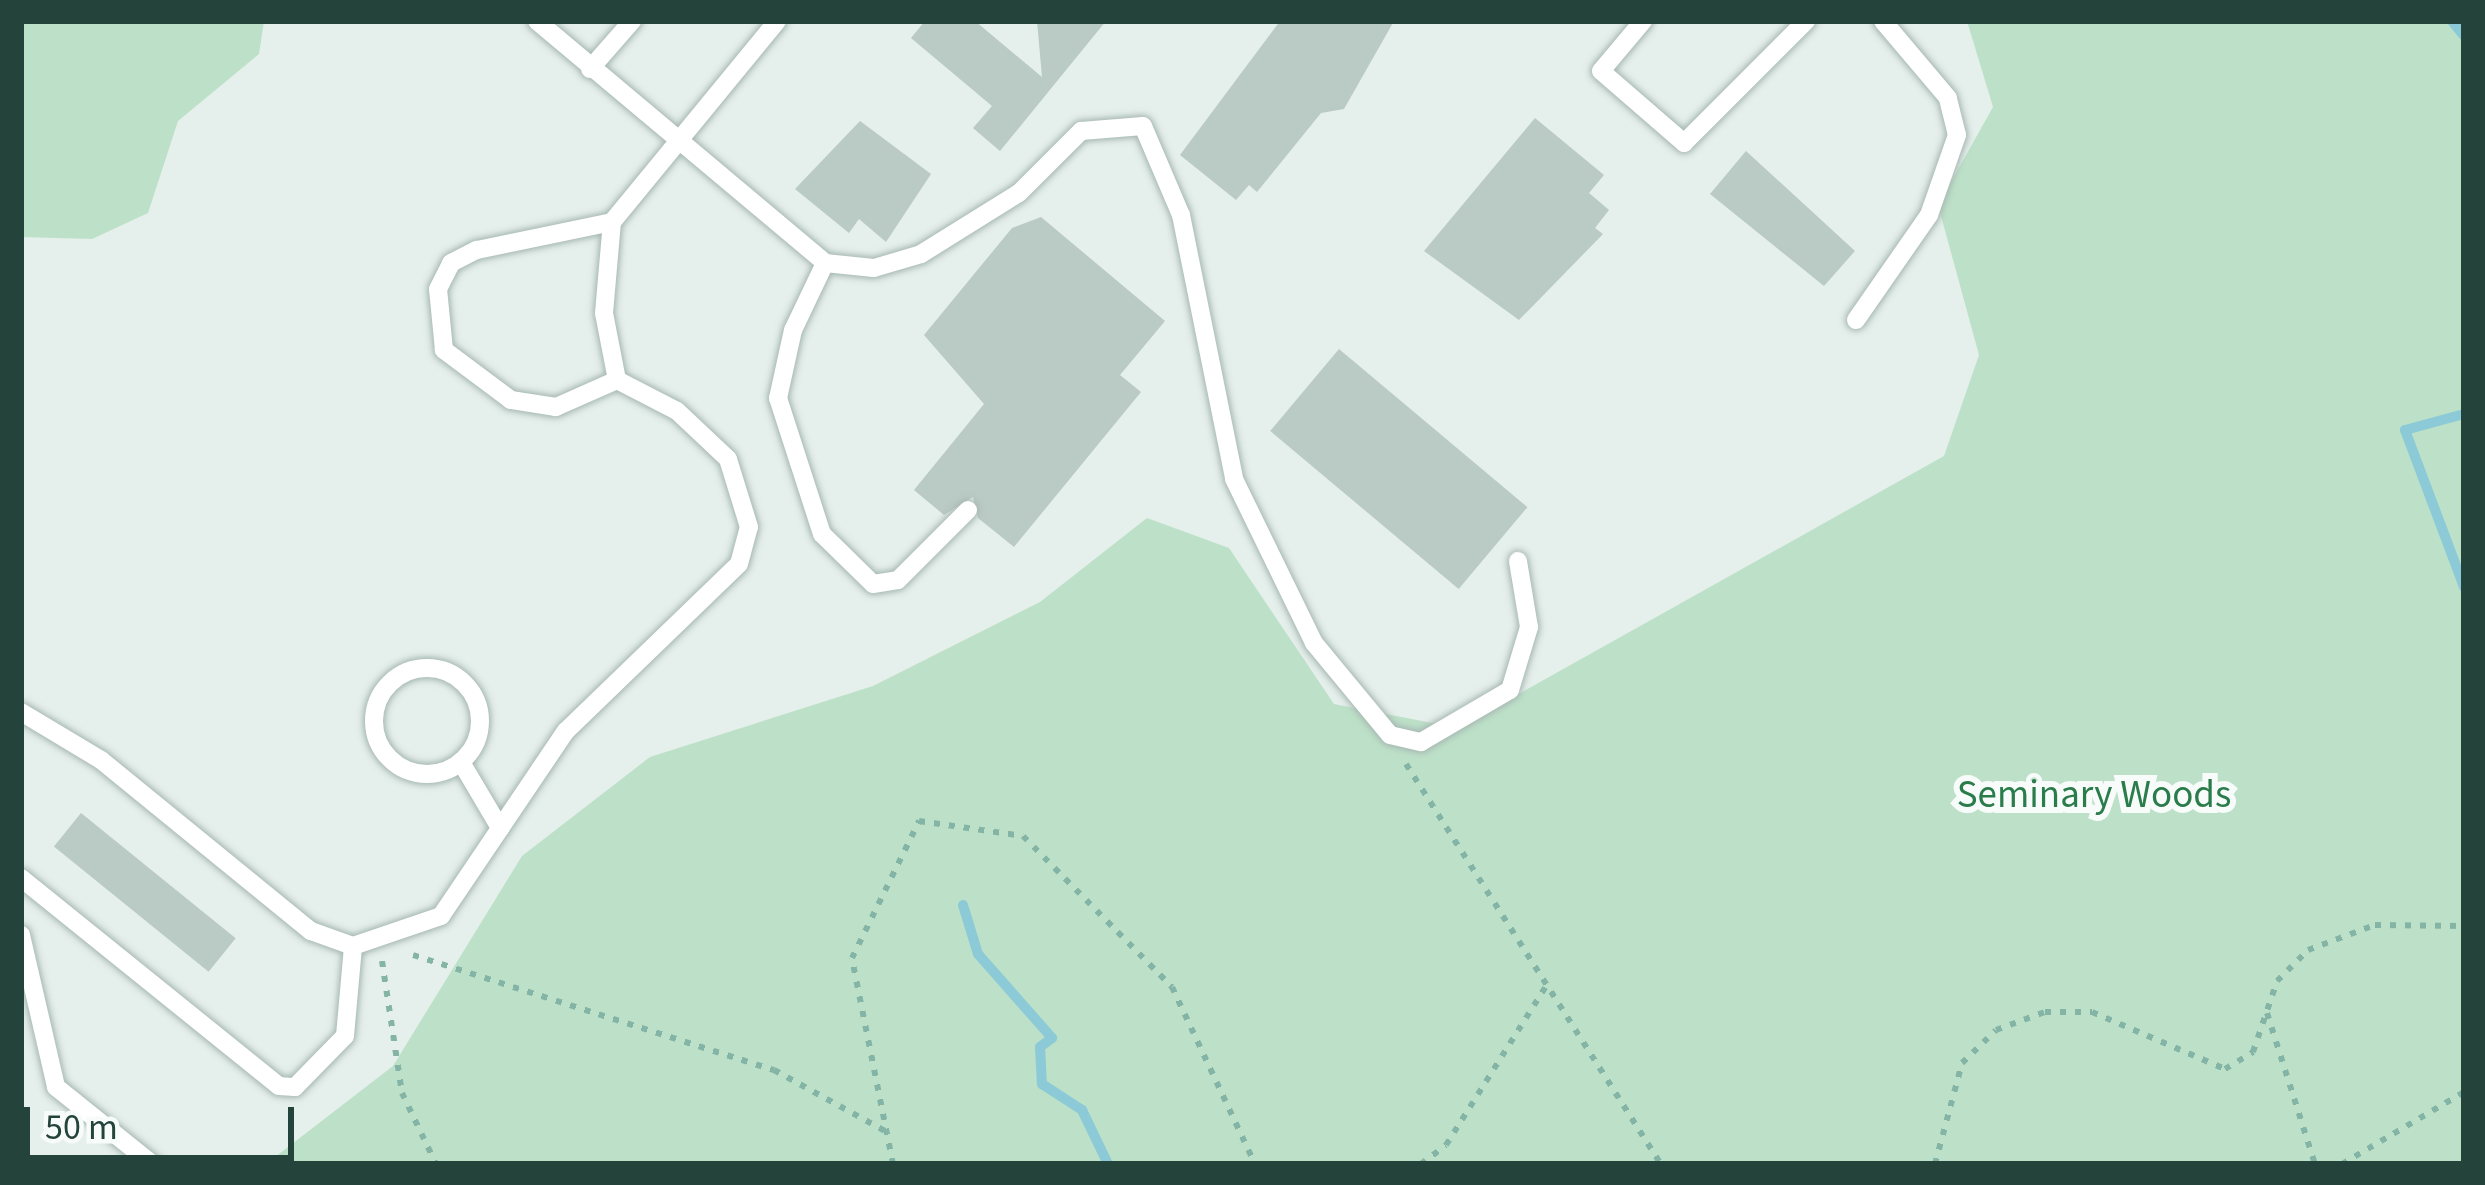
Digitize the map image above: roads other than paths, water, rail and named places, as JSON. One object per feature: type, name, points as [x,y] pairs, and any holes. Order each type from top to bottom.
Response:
[{"type":"lane","points":[[538,21],[673,145],[825,263],[874,268],[921,254],[1018,194],[1081,131],[1143,126],[1181,215],[1234,479],[1314,643],[1390,735],[1421,742],[1510,690],[1529,626],[1518,562]]},
{"type":"lane","points":[[590,69],[632,21]]},
{"type":"lane","points":[[616,380],[604,313],[612,222],[777,21]]},
{"type":"lane","points":[[1642,21],[1600,71],[1684,143],[1806,21]]},
{"type":"lane","points":[[1856,320],[1929,214],[1957,135],[1948,98],[1882,21]]},
{"type":"lane","points":[[612,222],[451,263],[434,317],[444,350],[511,400],[556,407],[616,380]]},
{"type":"lane","points":[[825,263],[793,330],[778,398],[822,534],[873,584],[898,580],[968,510]]},
{"type":"lane","points":[[21,712],[101,760],[311,931],[353,946],[379,942],[441,916],[566,731],[739,565],[749,527],[728,459],[677,412],[616,380]]},
{"type":"lane","points":[[447,672],[474,696],[479,731],[461,762],[427,774],[383,752],[374,720],[397,677],[447,672]]},
{"type":"lane","points":[[461,762],[500,828]]},
{"type":"lane","points":[[21,878],[279,1085],[295,1087],[345,1036],[353,946]]},
{"type":"lane","points":[[21,935],[56,1087],[152,1164]]},
{"type":"waterway","points":[[2452,21],[2464,36]]},
{"type":"waterway","points":[[2464,414],[2405,430],[2464,587]]},
{"type":"waterway","points":[[963,905],[978,954],[1052,1038],[1040,1047],[1042,1084],[1082,1110],[1108,1164]]},
{"type":"park label","name":"Seminary Woods","points":[[2094,795]]}]
